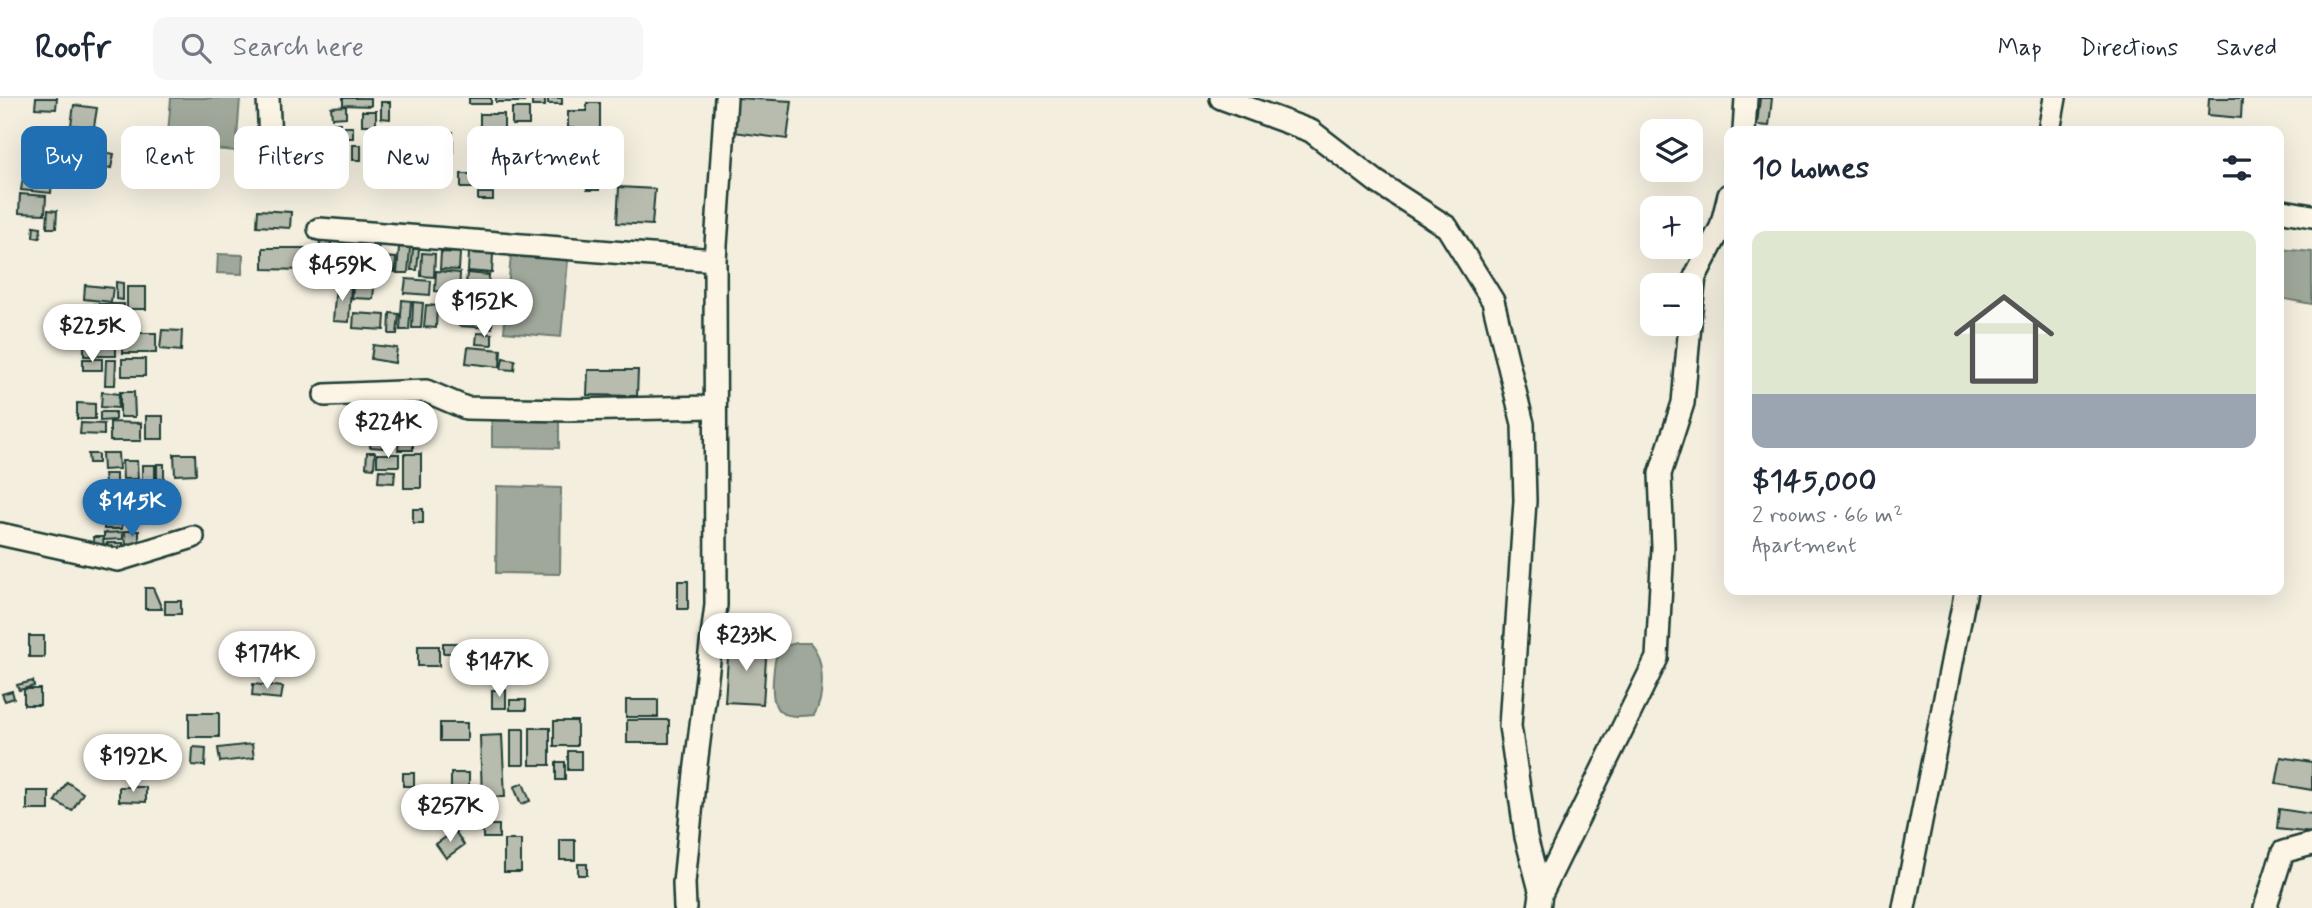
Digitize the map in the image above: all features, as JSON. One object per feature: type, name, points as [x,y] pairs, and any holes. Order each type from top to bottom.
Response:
[{"type":"street","points":[[268,98],[269,126]]},
{"type":"street","points":[[685,908],[684,883],[695,773],[716,605],[715,260],[726,98]]},
{"type":"street","points":[[1221,98],[1311,131],[1377,182],[1447,227],[1493,301],[1523,424],[1525,501],[1510,726],[1526,837],[1540,901]]},
{"type":"street","points":[[1744,126],[1746,98]]},
{"type":"street","points":[[2050,126],[2055,98]]},
{"type":"street","points":[[2284,211],[2312,216]]},
{"type":"street","points":[[1697,273],[1721,227],[1724,215]]},
{"type":"street","points":[[319,229],[715,260]]},
{"type":"street","points":[[1540,901],[1657,658],[1663,547],[1660,474],[1684,403],[1689,336]]},
{"type":"street","points":[[325,395],[426,391],[466,408],[570,410],[714,407]]},
{"type":"street","points":[[0,534],[118,560],[193,537]]},
{"type":"street","points":[[1904,908],[1965,595]]},
{"type":"street","points":[[2264,908],[2283,852],[2312,844]]},
{"type":"shaded area","points":[[171,98],[240,98],[238,126],[234,126],[234,151],[220,150],[220,126],[169,126]]},
{"type":"shaded area","points":[[2284,249],[2312,252],[2312,304],[2284,299]]},
{"type":"shaded area","points":[[218,254],[243,255],[242,274],[217,273]]},
{"type":"shaded area","points":[[511,255],[568,260],[561,337],[504,332]]},
{"type":"shaded area","points":[[492,415],[559,416],[559,448],[492,447]]},
{"type":"shaded area","points":[[497,486],[561,488],[560,574],[496,573]]},
{"type":"shaded area","points":[[810,643],[821,668],[822,688],[814,715],[786,715],[776,707],[774,700],[774,671],[778,651],[780,647]]},
{"type":"building","points":[[36,98],[57,98],[56,109],[35,108]]},
{"type":"building","points":[[343,98],[371,98],[371,106],[343,105]]},
{"type":"building","points":[[469,98],[491,98],[491,104],[469,104]]},
{"type":"building","points":[[496,98],[524,98],[524,102],[496,102]]},
{"type":"building","points":[[532,98],[545,98],[545,106],[532,106]]},
{"type":"building","points":[[548,98],[562,98],[562,104],[548,104]]},
{"type":"building","points":[[737,98],[792,101],[787,139],[733,132]]},
{"type":"building","points":[[1760,98],[1772,98],[1769,126],[1757,125]]},
{"type":"building","points":[[2209,98],[2242,98],[2241,118],[2208,115]]},
{"type":"building","points":[[381,102],[390,102],[390,119],[381,118]]},
{"type":"building","points":[[587,103],[600,103],[600,126],[568,126],[568,111],[587,111]]},
{"type":"building","points":[[74,105],[97,108],[94,126],[71,125]]},
{"type":"building","points":[[346,106],[346,117],[332,118],[331,107]]},
{"type":"building","points":[[512,108],[529,108],[529,125],[512,125]]},
{"type":"building","points":[[362,111],[376,111],[376,125],[362,125]]},
{"type":"building","points":[[480,114],[504,114],[504,126],[480,126]]},
{"type":"building","points":[[349,127],[353,127],[353,138],[349,138]]},
{"type":"building","points":[[353,145],[361,145],[361,160],[353,160]]},
{"type":"building","points":[[107,153],[114,154],[111,168],[107,167]]},
{"type":"building","points":[[461,174],[467,174],[467,188],[461,188]]},
{"type":"building","points":[[21,189],[51,189],[51,193]]},
{"type":"building","points":[[619,189],[655,189],[652,225],[617,223]]},
{"type":"building","points":[[478,193],[493,193],[493,200],[478,200]]},
{"type":"building","points":[[20,194],[46,196],[45,214],[19,213]]},
{"type":"building","points":[[48,210],[57,211],[56,228],[47,228]]},
{"type":"building","points":[[258,210],[291,212],[290,228],[257,226]]},
{"type":"building","points":[[34,226],[41,227],[40,238],[33,237]]},
{"type":"building","points":[[358,238],[379,239],[377,270],[356,269]]},
{"type":"building","points":[[320,240],[331,241],[330,257],[319,257]]},
{"type":"building","points":[[399,247],[410,248],[408,273],[397,273]]},
{"type":"building","points":[[263,248],[305,248],[305,270],[263,269]]},
{"type":"building","points":[[413,249],[419,249],[417,270],[411,270]]},
{"type":"building","points":[[334,252],[354,253],[353,271],[333,270]]},
{"type":"building","points":[[441,252],[460,253],[459,270],[440,269]]},
{"type":"building","points":[[422,253],[435,254],[434,277],[421,276]]},
{"type":"building","points":[[469,253],[493,254],[492,273],[468,271]]},
{"type":"building","points":[[381,257],[396,258],[395,272],[380,271]]},
{"type":"building","points":[[330,260],[330,272],[307,272],[307,261]]},
{"type":"building","points":[[436,271],[460,273],[459,293],[435,291]]},
{"type":"building","points":[[467,273],[489,275],[488,298],[465,296]]},
{"type":"building","points":[[354,275],[375,277],[373,299],[352,298]]},
{"type":"building","points":[[406,279],[431,281],[430,295],[404,293]]},
{"type":"building","points":[[116,282],[123,283],[123,300],[116,299]]},
{"type":"building","points":[[336,284],[351,285],[349,322],[333,321]]},
{"type":"building","points":[[85,285],[113,288],[111,302],[84,299]]},
{"type":"building","points":[[127,287],[146,287],[146,309],[127,309]]},
{"type":"building","points":[[402,300],[411,301],[409,330],[400,330]]},
{"type":"building","points":[[413,302],[423,303],[421,328],[412,328]]},
{"type":"building","points":[[461,303],[493,305],[492,328],[459,326]]},
{"type":"building","points":[[94,304],[124,304],[124,331],[93,331]]},
{"type":"building","points":[[426,305],[437,306],[436,328],[424,327]]},
{"type":"building","points":[[354,313],[385,315],[384,330],[353,328]]},
{"type":"building","points":[[390,313],[399,314],[397,334],[389,334]]},
{"type":"building","points":[[162,330],[182,331],[181,351],[160,349]]},
{"type":"building","points":[[123,333],[156,333],[156,353],[123,353]]},
{"type":"building","points":[[477,333],[492,334],[492,345],[476,344]]},
{"type":"building","points":[[84,336],[116,336],[116,356],[84,356]]},
{"type":"building","points":[[373,345],[397,348],[395,363],[371,359]]},
{"type":"building","points":[[468,347],[501,350],[500,367],[466,363]]},
{"type":"building","points":[[503,358],[515,360],[514,370],[501,369]]},
{"type":"building","points":[[83,359],[102,359],[102,370],[83,370]]},
{"type":"building","points":[[122,359],[145,359],[145,376],[122,376]]},
{"type":"building","points":[[106,360],[116,360],[115,385],[105,385]]},
{"type":"building","points":[[588,370],[638,370],[637,396],[587,395]]},
{"type":"building","points":[[102,392],[119,394],[118,408],[101,407]]},
{"type":"building","points":[[120,392],[134,392],[135,417],[120,417]]},
{"type":"building","points":[[395,398],[426,400],[425,416],[393,414]]},
{"type":"building","points":[[77,403],[95,404],[95,419],[77,419]]},
{"type":"building","points":[[100,412],[115,412],[115,420],[100,421]]},
{"type":"building","points":[[146,416],[163,416],[163,439],[146,439]]},
{"type":"building","points":[[389,416],[401,417],[400,430],[388,430]]},
{"type":"building","points":[[405,419],[428,421],[428,430],[404,429]]},
{"type":"building","points":[[110,422],[141,423],[141,441],[110,441]]},
{"type":"building","points":[[371,422],[385,423],[383,448],[370,447]]},
{"type":"building","points":[[81,423],[104,424],[104,435],[80,434]]},
{"type":"building","points":[[399,437],[413,438],[413,450],[398,450]]},
{"type":"building","points":[[367,452],[375,452],[374,468],[366,467]]},
{"type":"building","points":[[102,453],[118,453],[119,469],[103,470]]},
{"type":"building","points":[[88,454],[98,454],[98,463],[89,463]]},
{"type":"building","points":[[174,454],[195,454],[196,474],[175,475]]},
{"type":"building","points":[[377,454],[399,454],[399,466],[377,466]]},
{"type":"building","points":[[404,454],[421,454],[421,488],[404,488]]},
{"type":"building","points":[[122,461],[137,461],[138,479],[123,479]]},
{"type":"building","points":[[157,464],[164,464],[164,479],[157,479]]},
{"type":"building","points":[[142,465],[155,465],[155,480],[142,481]]},
{"type":"building","points":[[379,470],[395,471],[394,483],[378,482]]},
{"type":"building","points":[[104,474],[116,474],[116,484],[105,484]]},
{"type":"building","points":[[171,483],[172,503],[140,504],[139,484]]},
{"type":"building","points":[[123,488],[123,509],[105,509],[104,489]]},
{"type":"building","points":[[413,509],[423,509],[423,523],[413,523]]},
{"type":"building","points":[[104,513],[122,513],[122,529],[104,529]]},
{"type":"building","points":[[125,531],[139,531],[139,548],[126,548]]},
{"type":"building","points":[[123,532],[123,539],[104,540],[104,533]]},
{"type":"building","points":[[93,537],[103,537],[104,549],[94,549]]},
{"type":"building","points":[[107,543],[123,543],[123,553],[108,554]]},
{"type":"building","points":[[678,581],[688,581],[688,609],[678,609]]},
{"type":"building","points":[[145,588],[153,588],[162,609],[145,609]]},
{"type":"building","points":[[165,601],[181,601],[181,614],[165,614]]},
{"type":"building","points":[[29,636],[44,636],[44,657],[29,657]]},
{"type":"building","points":[[729,642],[767,644],[763,704],[725,702]]},
{"type":"building","points":[[443,643],[457,643],[457,653],[443,653]]},
{"type":"building","points":[[418,646],[439,646],[439,666],[418,666]]},
{"type":"building","points":[[33,681],[34,686],[19,690],[17,685]]},
{"type":"building","points":[[253,684],[283,687],[281,699],[252,696]]},
{"type":"building","points":[[24,689],[40,689],[40,705],[24,705]]},
{"type":"building","points":[[492,690],[506,690],[506,708],[492,708]]},
{"type":"building","points":[[12,691],[14,698],[5,701],[2,694]]},
{"type":"building","points":[[510,700],[526,700],[526,710],[510,710]]},
{"type":"building","points":[[626,700],[658,700],[658,717],[626,717]]},
{"type":"building","points":[[189,713],[219,713],[219,737],[189,737]]},
{"type":"building","points":[[627,720],[669,720],[669,743],[627,743]]},
{"type":"building","points":[[554,721],[577,721],[577,746],[554,746]]},
{"type":"building","points":[[440,723],[467,723],[467,741],[440,741]]},
{"type":"building","points":[[530,728],[550,728],[550,765],[530,765]]},
{"type":"building","points":[[511,729],[524,729],[524,765],[511,765]]},
{"type":"building","points":[[502,735],[505,797],[482,797],[480,736]]},
{"type":"building","points":[[252,744],[254,758],[220,762],[218,748]]},
{"type":"building","points":[[193,747],[206,748],[205,766],[192,765]]},
{"type":"building","points":[[568,751],[581,751],[581,770],[568,770]]},
{"type":"building","points":[[2281,757],[2312,762],[2312,790],[2276,784]]},
{"type":"building","points":[[556,762],[565,762],[565,780],[556,780]]},
{"type":"building","points":[[403,773],[414,773],[414,786],[403,786]]},
{"type":"building","points":[[451,773],[469,773],[469,789],[451,789]]},
{"type":"building","points":[[67,782],[83,793],[72,811],[55,801]]},
{"type":"building","points":[[523,783],[530,801],[521,804],[514,787]]},
{"type":"building","points":[[119,787],[146,787],[146,802],[119,801]]},
{"type":"building","points":[[27,791],[49,791],[49,810],[27,810]]},
{"type":"building","points":[[2279,809],[2312,814],[2312,833],[2277,829]]},
{"type":"building","points":[[483,825],[499,825],[499,838],[483,838]]},
{"type":"building","points":[[455,831],[464,845],[446,858],[436,844]]},
{"type":"building","points":[[504,840],[521,840],[521,872],[504,872]]},
{"type":"building","points":[[560,840],[575,840],[575,860],[560,860]]},
{"type":"building","points":[[578,864],[587,864],[587,875],[578,875]]}]
